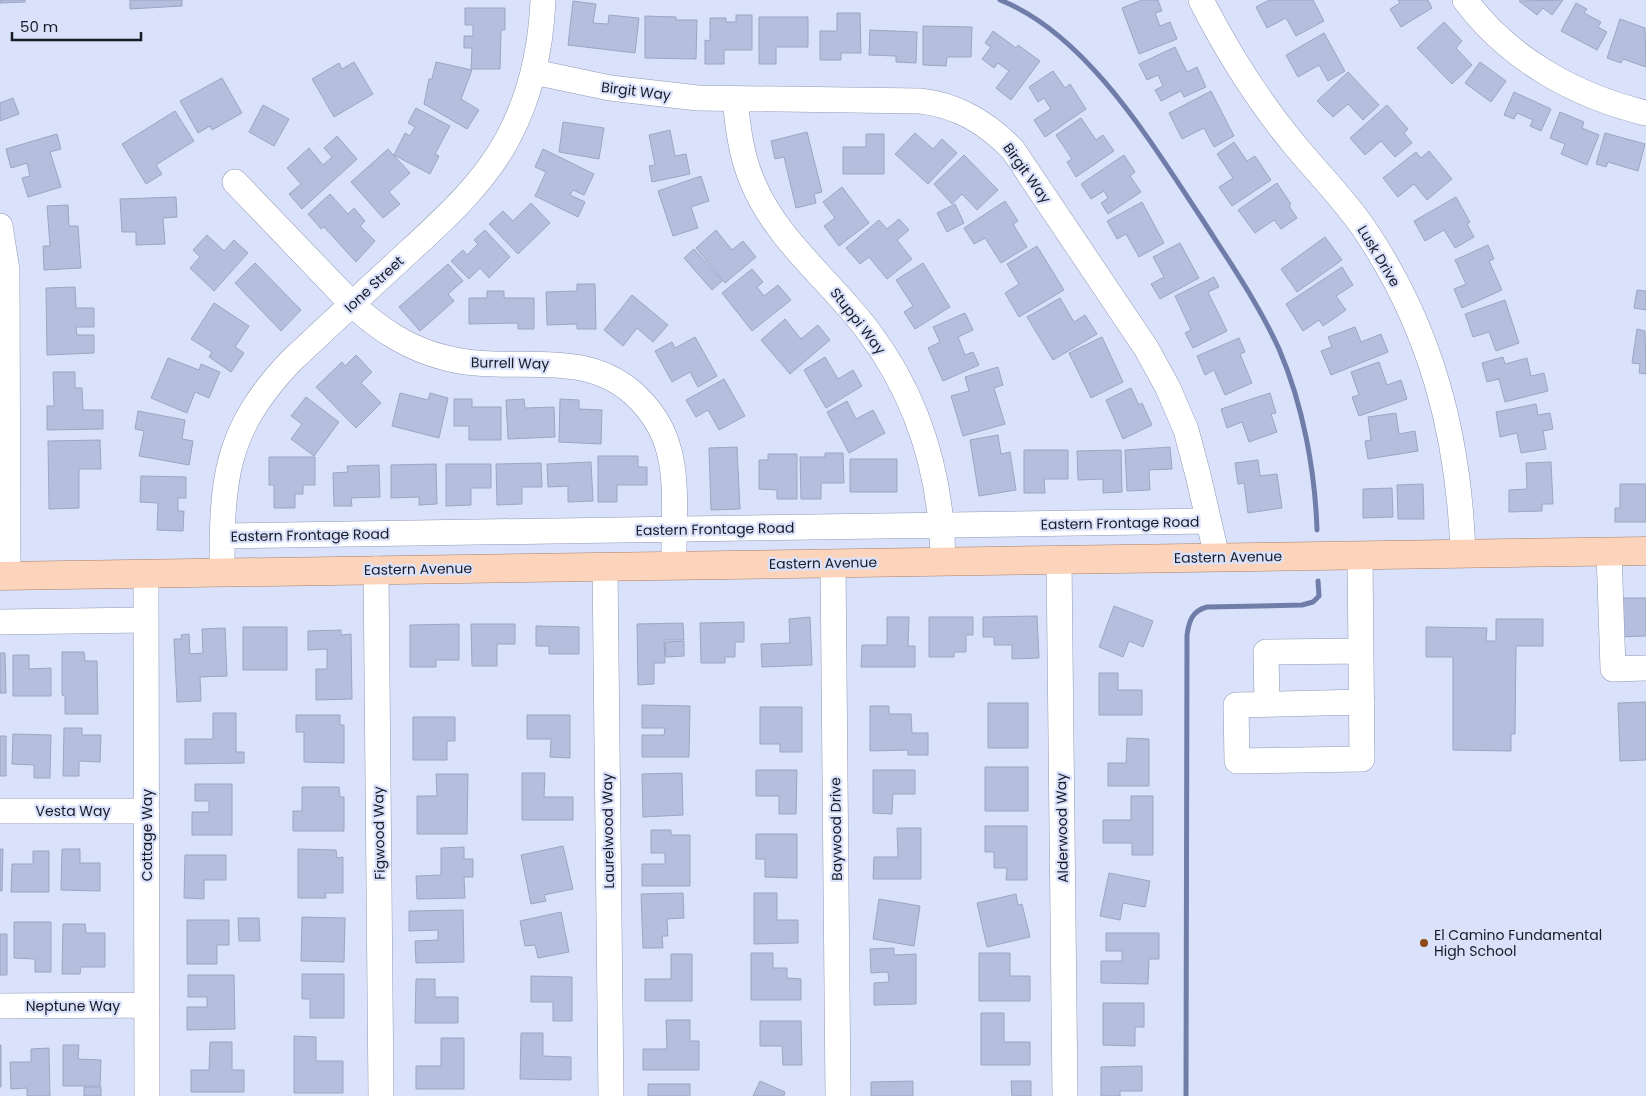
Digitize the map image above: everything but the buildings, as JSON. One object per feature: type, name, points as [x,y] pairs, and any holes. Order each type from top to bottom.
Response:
[{"type":"main road","name":"Eastern Avenue","points":[[4,576],[1646,551]]},
{"type":"street","name":"Ione Street","points":[[222,572],[222,507],[229,463],[239,435],[252,408],[269,384],[290,362],[436,226],[479,180],[508,138],[534,72],[542,32],[543,0]]},
{"type":"street","name":"Lusk Drive","points":[[1201,0],[1239,69],[1270,114],[1362,226],[1384,260],[1412,312],[1427,349],[1445,406],[1457,464],[1462,504],[1463,554]]},
{"type":"street","points":[[1465,0],[1493,32],[1543,72],[1596,98],[1646,113]]},
{"type":"street","name":"Birgit Way","points":[[534,72],[610,88],[698,98],[932,102],[955,109],[977,119],[996,133],[1013,150],[1146,348],[1168,388],[1186,430],[1217,557]]},
{"type":"street","name":"Stuppi Way","points":[[735,99],[740,143],[754,185],[767,212],[785,236],[839,295],[868,332],[902,384],[918,418],[930,454],[938,490],[943,561]]},
{"type":"street","name":"Burrell Way","points":[[236,182],[352,304],[372,322],[397,339],[430,354],[474,363],[557,364],[582,367],[605,374],[626,387],[644,403],[653,416],[667,445],[672,468],[674,565]]},
{"type":"street","points":[[0,226],[7,270],[4,576]]},
{"type":"street","name":"Eastern Frontage Road","points":[[222,536],[1207,521]]},
{"type":"street","points":[[1610,552],[1613,669],[1646,668]]},
{"type":"street","points":[[1360,555],[1362,702],[1362,759],[1237,761],[1236,704],[1362,702]]},
{"type":"street","name":"Alderwood Way","points":[[1059,559],[1065,1096]]},
{"type":"street","name":"Baywood Drive","points":[[833,563],[838,1096]]},
{"type":"street","name":"Laurelwood Way","points":[[606,566],[611,1096]]},
{"type":"street","name":"Figwood Way","points":[[376,569],[381,1096]]},
{"type":"street","name":"Cottage Way","points":[[146,573],[147,1096]]},
{"type":"street","points":[[0,622],[146,620]]},
{"type":"street","points":[[1266,704],[1266,652],[1361,651]]},
{"type":"street","name":"Vesta Way","points":[[0,811],[146,811]]},
{"type":"street","name":"Neptune Way","points":[[0,1006],[147,1006]]},
{"type":"waterway","points":[[1000,0],[1032,16],[1061,38],[1089,64],[1115,94],[1162,158],[1253,299],[1279,349],[1295,392],[1314,484],[1317,530]]},
{"type":"waterway","points":[[1186,1096],[1187,635],[1189,625],[1192,617],[1198,611],[1207,607],[1302,605],[1313,602],[1319,596],[1318,581]]},
{"type":"place","name":"El Camino Fundamental High School","points":[[1424,943]]}]
